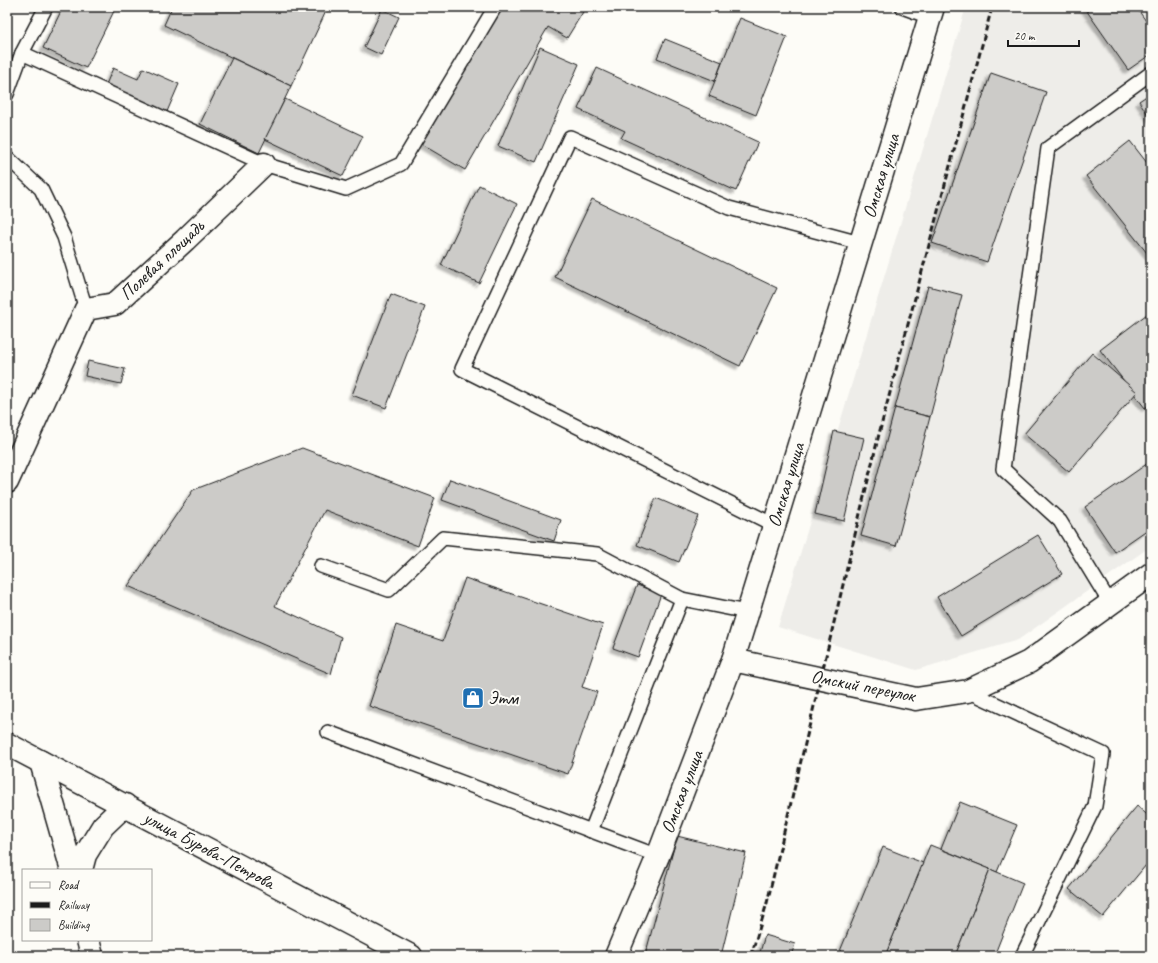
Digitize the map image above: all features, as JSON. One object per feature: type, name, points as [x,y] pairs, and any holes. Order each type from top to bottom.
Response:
[{"type":"main road","name":"Омская улица","points":[[616,956],[658,856],[733,660],[931,12]]},
{"type":"main road","name":"Полевая площадь","points":[[86,310],[115,304],[185,240],[264,164]]},
{"type":"main road","points":[[9,475],[86,310]]},
{"type":"main road","name":"Омский переулок","points":[[733,660],[916,699],[968,692],[1029,662],[1151,574]]},
{"type":"main road","name":"улица Бурова-Петрова","points":[[7,744],[126,805],[411,956]]},
{"type":"main road","points":[[41,762],[72,869]]},
{"type":"main road","points":[[81,869],[85,855],[103,826],[126,805]]},
{"type":"main road","points":[[88,941],[92,956]]},
{"type":"lane","points":[[7,94],[22,53],[46,7]]},
{"type":"lane","points":[[22,53],[264,164],[346,189],[401,164],[495,7]]},
{"type":"lane","points":[[902,7],[931,12]]},
{"type":"lane","points":[[1110,603],[1060,521],[1003,469],[1048,148],[1151,73]]},
{"type":"lane","points":[[774,525],[462,369],[570,137],[729,208],[860,243]]},
{"type":"lane","points":[[7,157],[41,189],[64,237],[86,310]]},
{"type":"lane","points":[[321,566],[389,590],[443,538],[597,554],[682,599],[747,612]]},
{"type":"lane","points":[[591,831],[682,599]]},
{"type":"lane","points":[[968,692],[1103,754],[1095,806],[1022,956]]},
{"type":"lane","points":[[328,732],[658,856]]},
{"type":"shaded area","points":[[966,7],[1151,7],[1151,546],[1018,640],[916,670],[778,627]]},
{"type":"building","points":[[63,7],[116,7],[86,68],[43,48]]},
{"type":"building","points":[[172,7],[328,7],[291,86],[164,25]]},
{"type":"building","points":[[502,7],[586,7],[567,38],[548,27],[465,170],[421,144]]},
{"type":"building","points":[[1084,7],[1136,7],[1151,28],[1151,54],[1128,70]]},
{"type":"building","points":[[382,9],[399,17],[381,55],[364,47]]},
{"type":"building","points":[[740,18],[787,37],[756,115],[709,96]]},
{"type":"building","points":[[665,39],[722,62],[715,81],[657,58]]},
{"type":"building","points":[[540,47],[579,64],[536,162],[498,146]]},
{"type":"building","points":[[232,58],[291,86],[259,153],[200,124]]},
{"type":"building","points":[[113,68],[138,79],[143,68],[179,84],[166,114],[105,87]]},
{"type":"building","points":[[597,68],[758,142],[736,191],[621,138],[625,131],[578,109]]},
{"type":"building","points":[[991,73],[1046,92],[987,262],[932,243]]},
{"type":"building","points":[[1151,93],[1151,119],[1139,101]]},
{"type":"building","points":[[285,99],[363,136],[343,176],[265,139]]},
{"type":"building","points":[[1130,141],[1151,168],[1151,258],[1086,176]]},
{"type":"building","points":[[479,185],[517,204],[479,283],[441,265]]},
{"type":"building","points":[[592,199],[777,288],[740,366],[555,277]]},
{"type":"building","points":[[928,286],[962,295],[930,417],[895,408]]},
{"type":"building","points":[[391,294],[425,307],[386,408],[352,395]]},
{"type":"building","points":[[1151,311],[1151,404],[1145,408],[1100,350]]},
{"type":"building","points":[[1092,353],[1137,392],[1069,472],[1024,434]]},
{"type":"building","points":[[88,361],[125,369],[121,384],[85,376]]},
{"type":"building","points":[[895,408],[930,417],[896,546],[861,536]]},
{"type":"building","points":[[834,431],[864,438],[844,521],[815,514]]},
{"type":"building","points":[[302,448],[435,498],[418,546],[325,510],[275,606],[341,637],[331,674],[128,586],[193,490]]},
{"type":"building","points":[[1151,461],[1151,527],[1115,552],[1085,507]]},
{"type":"building","points":[[450,479],[561,520],[554,541],[442,500]]},
{"type":"building","points":[[656,498],[698,516],[679,562],[637,545]]},
{"type":"building","points":[[1038,535],[1062,574],[961,636],[937,597]]},
{"type":"building","points":[[465,578],[603,625],[582,687],[597,692],[568,774],[369,706],[396,625],[443,641]]},
{"type":"building","points":[[637,585],[661,594],[638,657],[613,648]]},
{"type":"building","points":[[960,802],[1017,825],[997,872],[941,849]]},
{"type":"building","points":[[1137,806],[1151,818],[1151,859],[1103,917],[1069,889]]},
{"type":"building","points":[[677,836],[746,853],[721,956],[645,956]]},
{"type":"building","points":[[930,845],[990,869],[955,956],[885,956]]},
{"type":"building","points":[[883,847],[923,863],[885,956],[838,956]]},
{"type":"building","points":[[990,869],[1023,883],[994,956],[955,956]]},
{"type":"building","points":[[765,935],[795,944],[791,956],[759,956]]},
{"type":"railway","points":[[751,956],[767,903],[879,434],[992,7]]},
{"type":"place","name":"Этм","points":[[473,698]]}]
